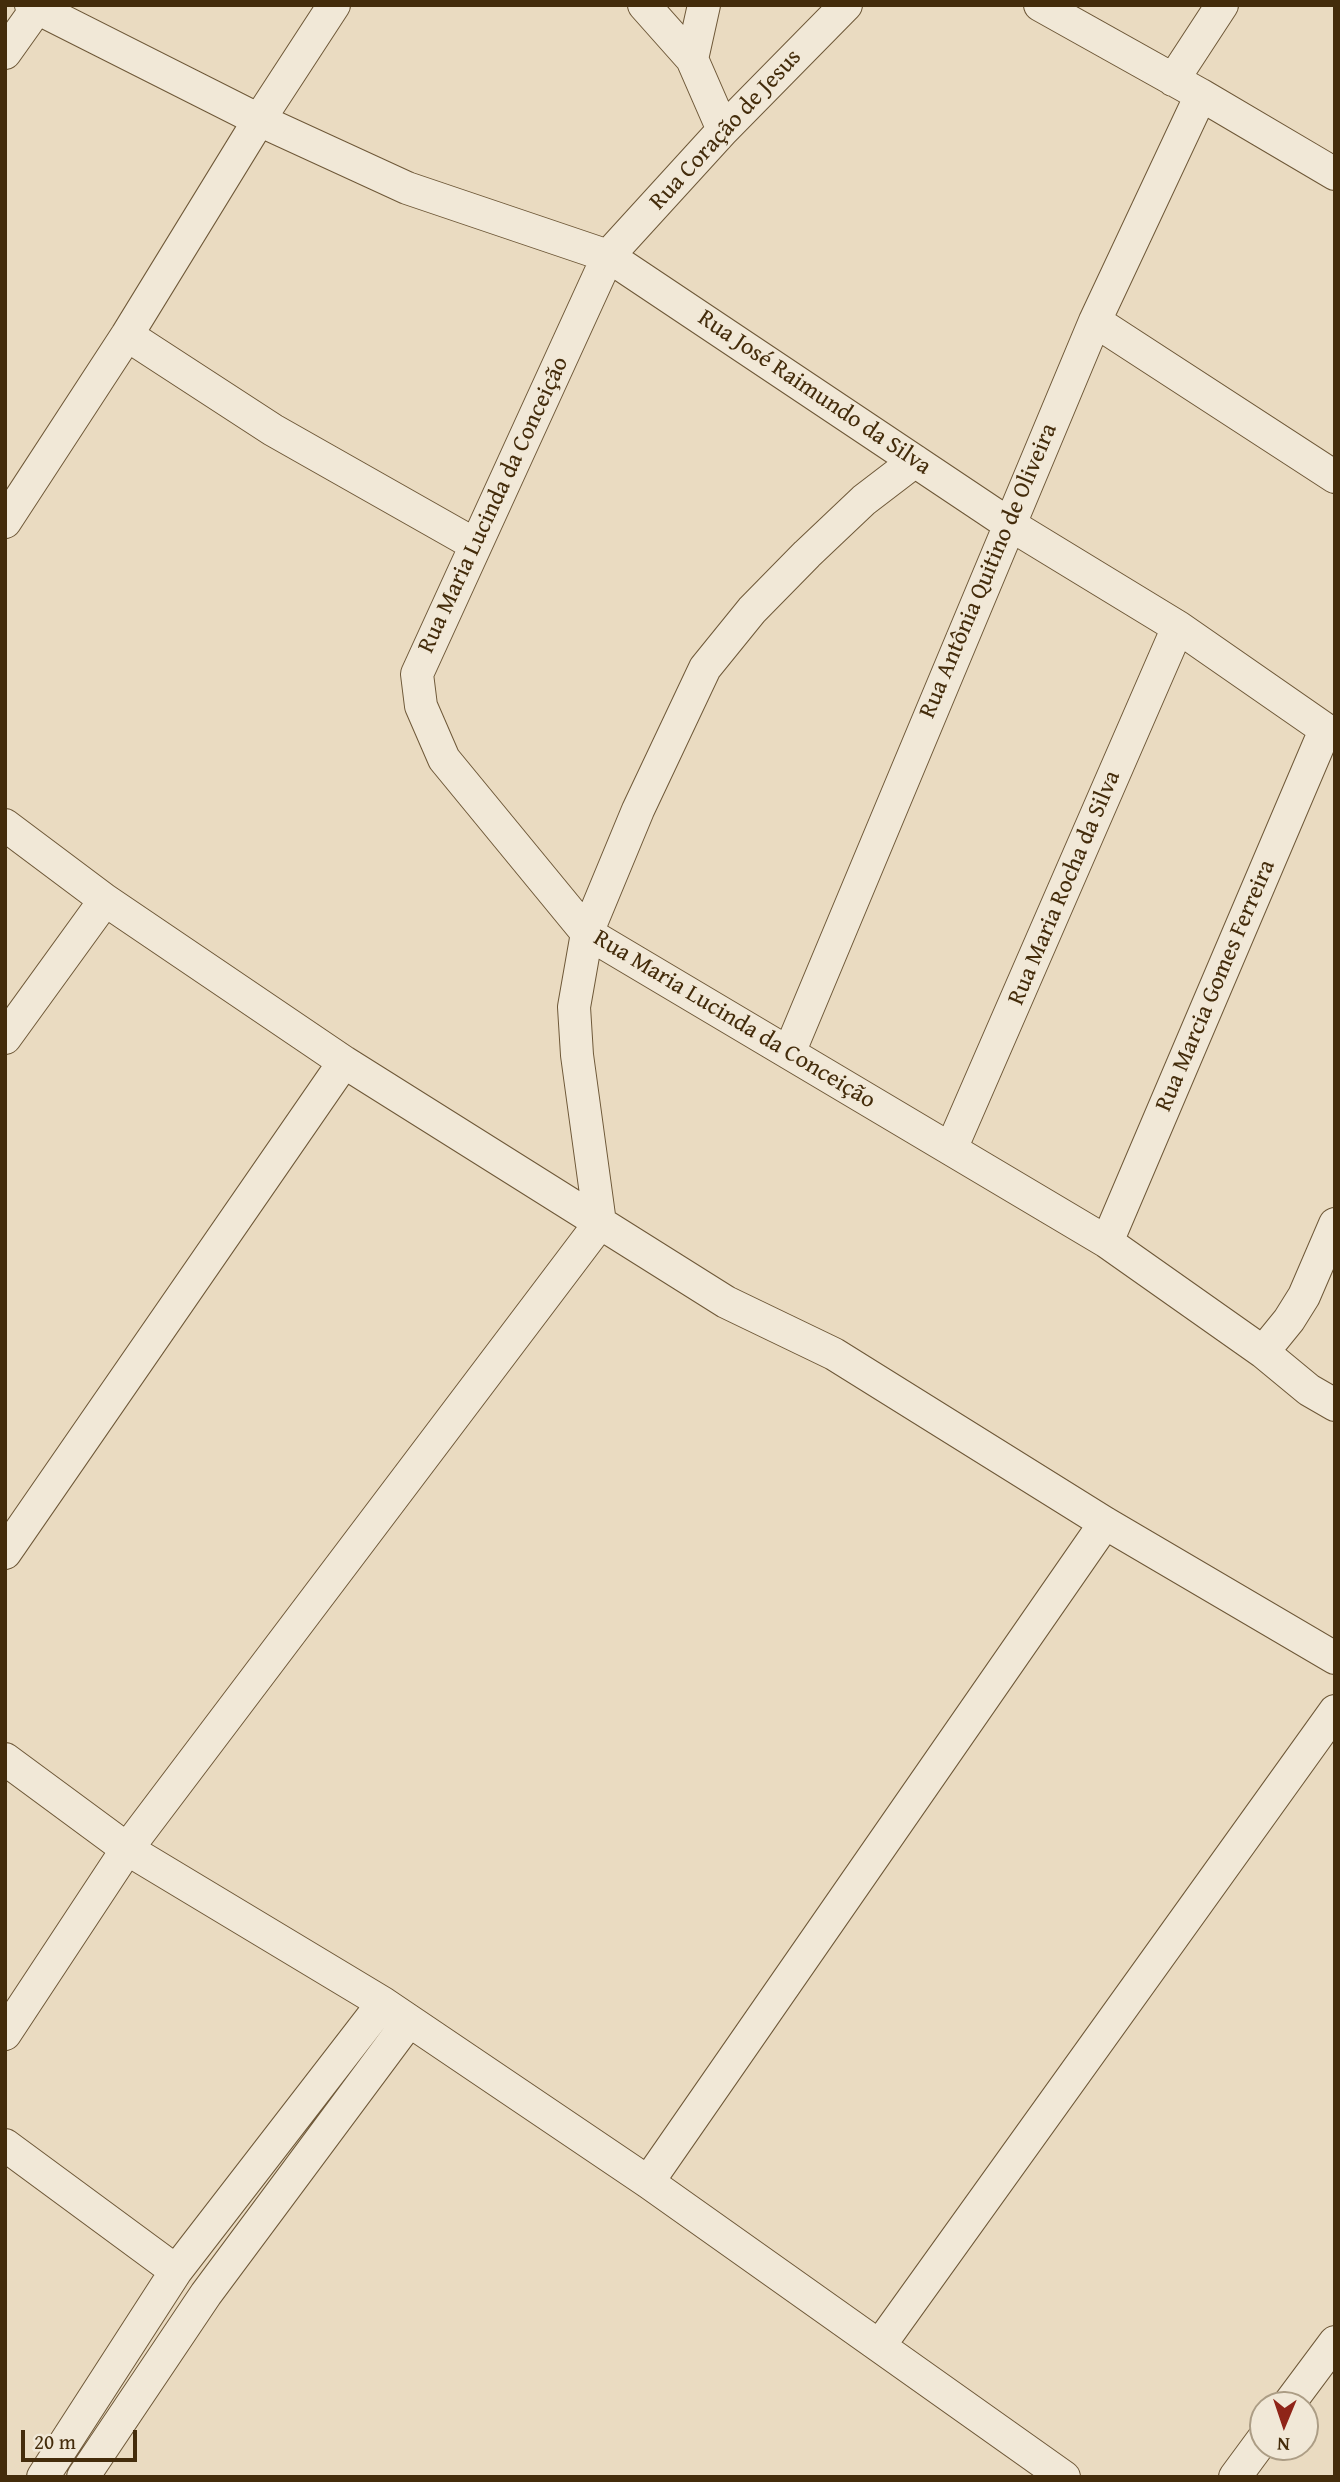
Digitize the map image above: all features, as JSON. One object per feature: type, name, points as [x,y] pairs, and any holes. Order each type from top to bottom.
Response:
[{"type":"street","points":[[5,522],[127,335],[259,120],[334,5]]},
{"type":"street","points":[[644,5],[692,59],[723,130]]},
{"type":"street","points":[[692,59],[704,5]]},
{"type":"street","name":"Rua Coração de Jesus","points":[[608,256],[723,130],[846,5]]},
{"type":"street","points":[[1040,5],[1335,174]]},
{"type":"street","points":[[1173,80],[1222,5]]},
{"type":"street","points":[[5,54],[34,7]]},
{"type":"street","name":"Rua José Raimundo da Silva","points":[[34,7],[259,120],[407,188],[608,256],[1009,524],[1178,627],[1330,733]]},
{"type":"street","name":"Rua Antônia Quitino de Oliveira","points":[[789,1053],[1095,321],[1201,95]]},
{"type":"street","name":"Rua Maria Lucinda da Conceição","points":[[608,256],[417,674],[421,706],[444,759],[587,933],[1107,1242],[1264,1352],[1309,1390],[1335,1405]]},
{"type":"street","points":[[1095,321],[1335,477]]},
{"type":"street","points":[[127,335],[273,430],[476,545]]},
{"type":"street","points":[[5,2035],[127,1849],[600,1223],[577,1055],[574,1007],[587,933],[638,810],[705,668],[752,610],[807,554],[863,500],[915,461]]},
{"type":"street","name":"Rua Maria Rocha da Silva","points":[[951,1149],[1178,627]]},
{"type":"street","name":"Rua Marcia Gomes Ferreira","points":[[1107,1242],[1330,733]]},
{"type":"street","points":[[5,825],[105,900],[344,1062],[726,1302],[834,1354],[1105,1523],[1335,1658]]},
{"type":"street","points":[[5,1038],[105,900]]},
{"type":"street","points":[[5,1553],[344,1062]]},
{"type":"street","points":[[1264,1352],[1304,1296],[1335,1224]]},
{"type":"street","points":[[648,2182],[1105,1523]]},
{"type":"street","points":[[880,2345],[1335,1711]]},
{"type":"street","points":[[5,1759],[127,1849],[383,2003],[648,2182],[1064,2477]]},
{"type":"street","points":[[43,2477],[176,2271],[383,2003]]},
{"type":"street","points":[[83,2477],[206,2294],[409,2021]]},
{"type":"street","points":[[5,2146],[176,2271]]},
{"type":"street","points":[[1298,2391],[1335,2342]]},
{"type":"street","points":[[1235,2477],[1249,2458]]}]
